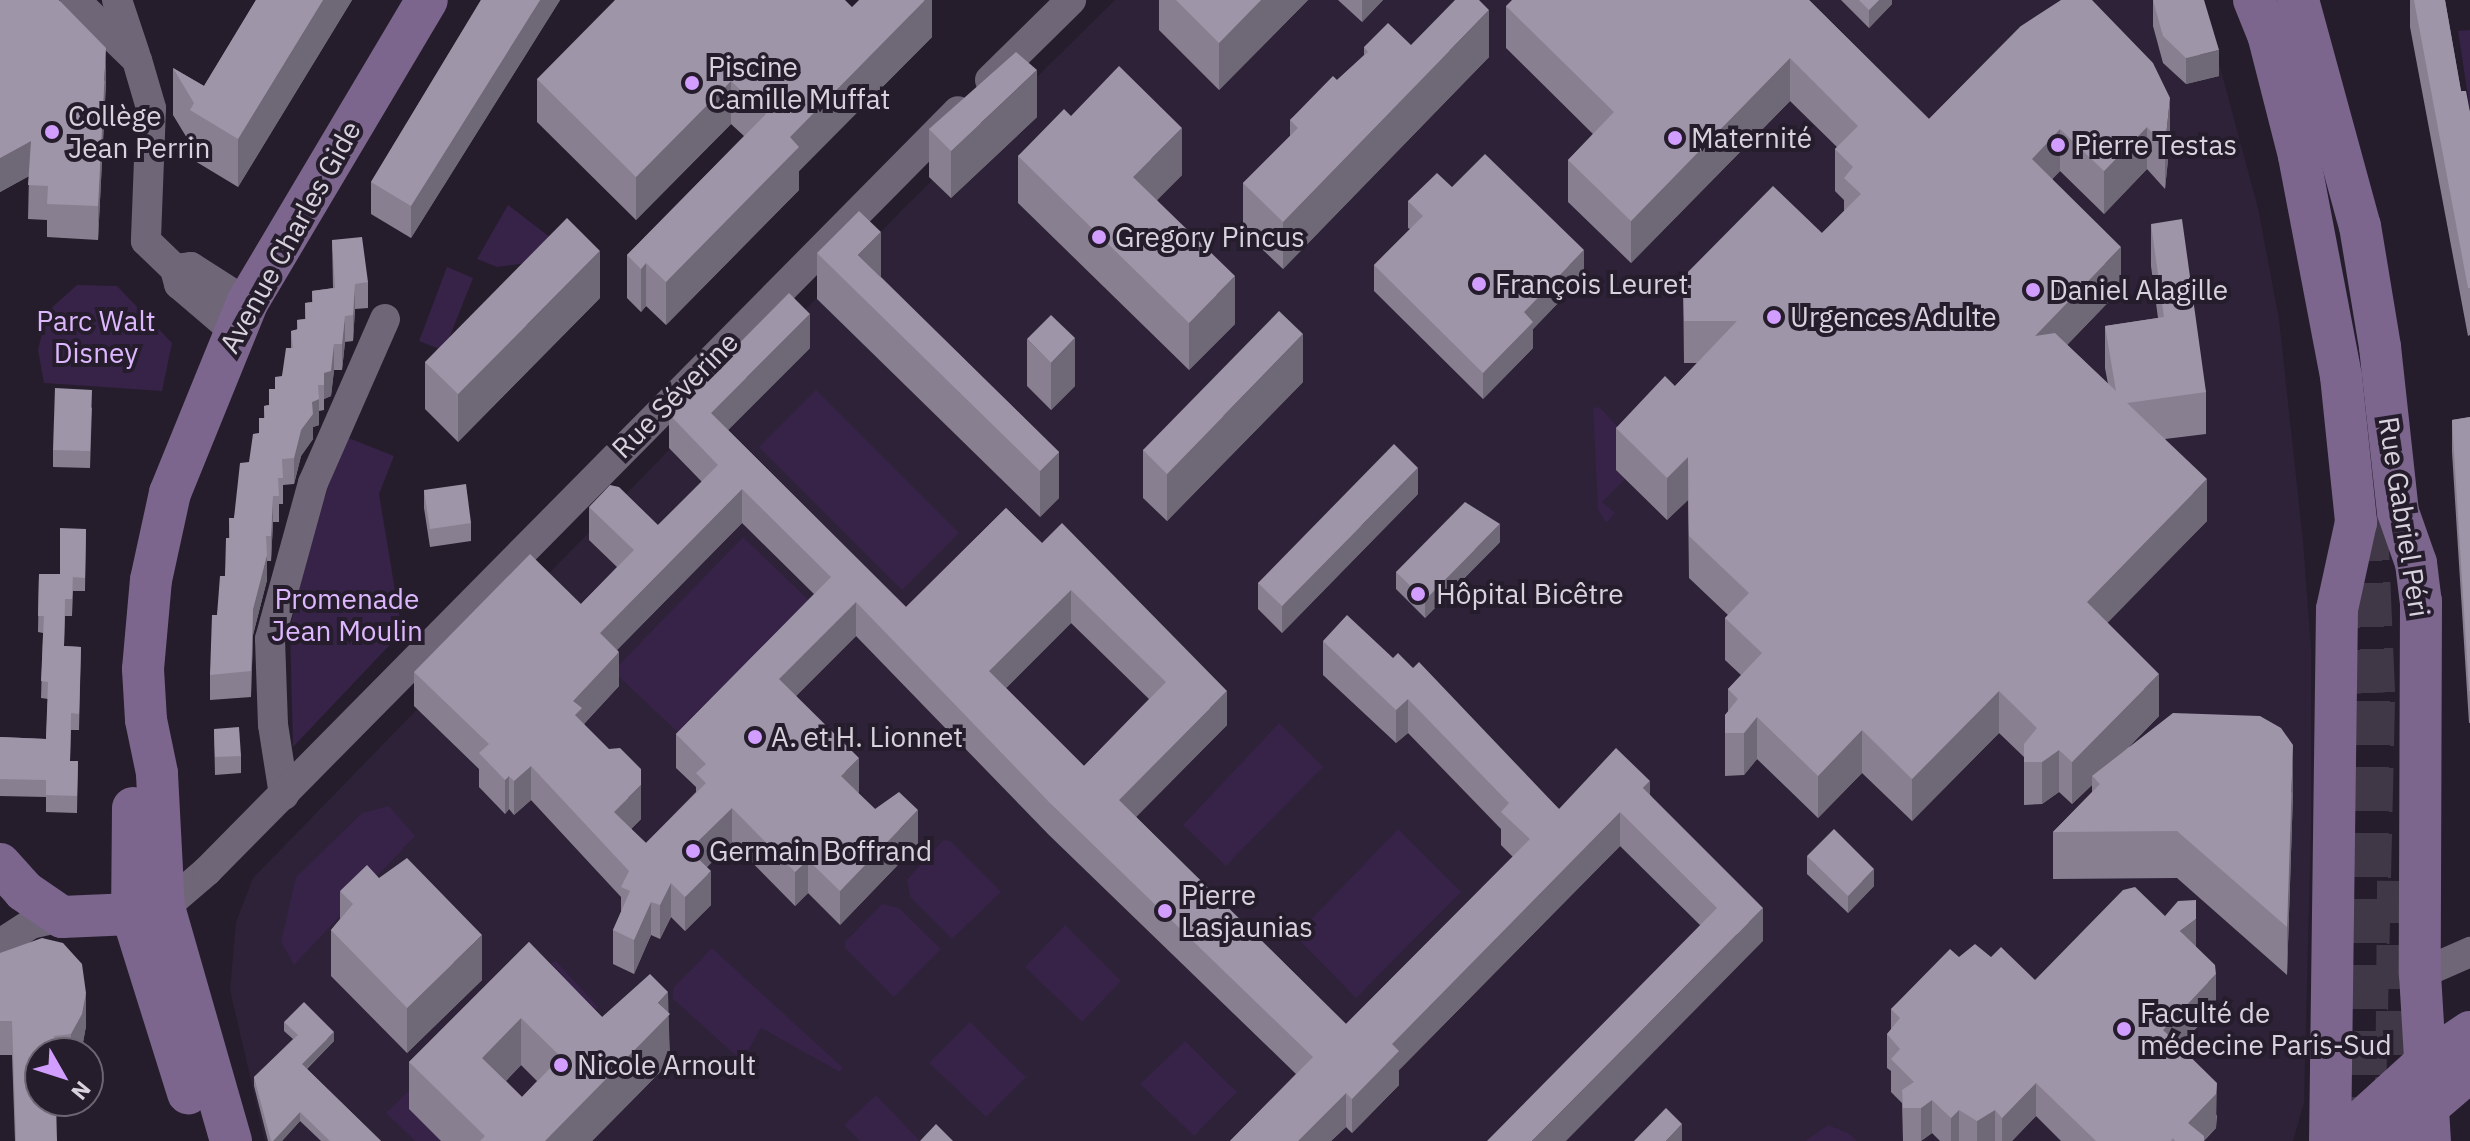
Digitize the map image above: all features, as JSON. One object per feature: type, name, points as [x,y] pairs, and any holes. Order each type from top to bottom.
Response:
[{"type":"main road","name":"Avenue Charles Gide","points":[[148,911],[134,771],[146,720],[143,643],[157,544],[185,452],[240,317],[427,0]]},
{"type":"main road","name":"Rue Gabriel Péri","points":[[2254,0],[2268,34],[2299,156],[2341,376],[2356,522],[2337,609],[2330,1141]]},
{"type":"main road","name":"Rue Gabriel Péri","points":[[2298,0],[2360,226],[2380,347],[2398,512],[2419,584],[2420,974],[2430,1122]]},
{"type":"main road","points":[[0,864],[24,891],[62,917],[148,911]]},
{"type":"main road","points":[[148,911],[201,1141]]},
{"type":"main road","points":[[148,911],[231,1141]]},
{"type":"main road","points":[[2339,1141],[2427,1061],[2470,1032]]},
{"type":"main road","points":[[2388,1141],[2430,1122],[2470,1071]]},
{"type":"street","points":[[75,0],[137,60]]},
{"type":"street","points":[[117,0],[151,108],[146,241],[175,269],[191,267],[240,317]]},
{"type":"street","name":"Rue Séverine","points":[[148,911],[284,795],[689,380],[1071,0]]},
{"type":"street","points":[[284,795],[273,725],[270,639],[313,483],[385,319]]},
{"type":"street","points":[[0,944],[31,924],[62,917]]},
{"type":"street","points":[[2420,974],[2470,952]]},
{"type":"shaded area","name":"Hôpital Bicêtre","points":[[1115,0],[2202,0],[2258,208],[2279,319],[2303,541],[2311,648],[2311,826],[2304,1103],[2293,1141],[265,1141],[230,990],[236,922],[253,878],[903,209]]},
{"type":"green space","points":[[2470,30],[2470,109],[2458,31]]},
{"type":"green space","points":[[508,205],[555,241],[527,263],[497,267],[477,259]]},
{"type":"green space","points":[[447,267],[473,278],[444,351],[419,341]]},
{"type":"green space","name":"Parc Walt Disney","points":[[77,285],[117,286],[172,343],[162,391],[44,383],[38,350],[47,312]]},
{"type":"green space","points":[[816,390],[959,533],[902,590],[759,447]]},
{"type":"green space","points":[[1599,407],[1638,447],[1616,470],[1625,479],[1602,502],[1615,513],[1606,523],[1598,510],[1593,408]]},
{"type":"green space","name":"Promenade Jean Moulin","points":[[346,437],[394,456],[379,494],[402,632],[293,747],[290,628],[313,528]]},
{"type":"green space","points":[[743,537],[819,610],[688,742],[613,671]]},
{"type":"green space","points":[[1279,723],[1323,767],[1226,866],[1183,825]]},
{"type":"green space","points":[[389,806],[415,836],[294,965],[281,942],[296,877],[362,813]]},
{"type":"green space","points":[[1398,829],[1461,892],[1356,998],[1295,936]]},
{"type":"green space","points":[[943,840],[950,841],[1001,892],[952,939],[910,897],[907,880]]},
{"type":"green space","points":[[882,904],[899,908],[941,949],[894,997],[845,948],[845,942]]},
{"type":"green space","points":[[1065,925],[1121,981],[1082,1022],[1025,967]]},
{"type":"green space","points":[[712,948],[843,1068],[840,1072],[761,1028],[742,1061],[673,999],[673,988]]},
{"type":"green space","points":[[556,961],[598,1007],[578,1029],[528,988],[443,1141],[415,1141],[386,1113],[524,976]]},
{"type":"green space","points":[[970,1022],[1026,1077],[986,1117],[929,1063]]},
{"type":"green space","points":[[1185,1041],[1237,1092],[1194,1136],[1140,1084]]},
{"type":"green space","points":[[876,1095],[920,1141],[860,1141],[844,1125]]},
{"type":"green space","points":[[1828,1125],[1848,1133],[1857,1141],[1805,1141]]},
{"type":"building","name":"Collège Jean Perrin","points":[[0,0],[59,0],[106,48],[98,206],[47,204],[48,186],[28,185],[31,141],[0,158]]},
{"type":"building","points":[[256,0],[323,0],[238,139],[190,110],[194,103],[173,68],[204,86]]},
{"type":"building","points":[[481,0],[540,0],[411,206],[371,182]]},
{"type":"building","points":[[615,0],[845,0],[852,7],[859,0],[925,0],[790,137],[799,147],[666,282],[646,263],[641,269],[627,255],[766,114],[731,81],[636,177],[537,79]]},
{"type":"building","points":[[1176,0],[1261,0],[1219,43]]},
{"type":"building","points":[[1455,0],[1479,0],[1489,10],[1283,222],[1243,183],[1298,128],[1290,120],[1333,76],[1337,80],[1368,52],[1364,47],[1388,23],[1411,45]]},
{"type":"building","points":[[1512,0],[1809,0],[1929,119],[2021,26],[2061,0],[2092,0],[2153,63],[2170,98],[2165,146],[2147,127],[2104,171],[2060,129],[2032,159],[2121,247],[2035,336],[2055,333],[2116,391],[2105,326],[2164,317],[2151,224],[2182,219],[2206,392],[2127,403],[2207,479],[2087,602],[2159,674],[2072,762],[2059,750],[2042,762],[2024,762],[2024,744],[2037,728],[1999,691],[1912,779],[1862,730],[1818,776],[1757,717],[1744,733],[1725,733],[1725,715],[1738,699],[1728,689],[1762,653],[1725,618],[1749,593],[1689,536],[1688,457],[1667,478],[1616,428],[1665,376],[1675,386],[1737,321],[1684,321],[1683,277],[1773,186],[1822,233],[1861,194],[1844,178],[1853,167],[1835,149],[1858,126],[1790,58],[1631,221],[1568,160],[1614,112],[1506,6]]},
{"type":"building","points":[[1859,0],[1879,0],[1869,10]]},
{"type":"building","points":[[2153,0],[2204,0],[2219,50],[2186,58],[2163,36]]},
{"type":"building","points":[[2414,0],[2445,0],[2461,91],[2466,91],[2470,112],[2470,288],[2468,288]]},
{"type":"building","points":[[1016,52],[1037,70],[951,151],[929,129]]},
{"type":"building","points":[[1119,66],[1182,128],[1133,177],[1235,276],[1189,323],[1018,156],[1064,109],[1071,116]]},
{"type":"building","name":"François Leuret","points":[[1485,154],[1584,250],[1524,312],[1533,322],[1483,373],[1374,265],[1423,216],[1408,201],[1437,173],[1452,187]]},
{"type":"building","points":[[859,211],[881,232],[858,255],[1059,452],[1040,471],[817,253]]},
{"type":"building","points":[[567,218],[600,251],[458,394],[425,362]]},
{"type":"building","points":[[362,237],[368,282],[355,284],[353,315],[345,316],[342,344],[334,344],[331,371],[324,373],[324,385],[318,385],[319,399],[312,402],[313,414],[301,430],[294,458],[282,459],[283,478],[278,478],[279,496],[273,496],[271,536],[266,536],[267,555],[253,609],[251,671],[210,675],[212,615],[217,615],[220,576],[225,576],[226,538],[230,538],[229,518],[234,518],[240,463],[249,462],[253,434],[259,433],[259,418],[265,418],[264,406],[269,405],[269,389],[275,389],[275,377],[282,376],[286,348],[293,348],[291,331],[298,329],[297,320],[306,319],[305,303],[313,302],[312,291],[335,288],[332,240]]},
{"type":"building","points":[[789,293],[810,314],[711,413],[906,607],[1006,508],[1042,543],[1062,523],[1227,691],[1119,800],[1346,1024],[1530,839],[1501,812],[1509,803],[1408,699],[1396,710],[1323,641],[1347,615],[1393,658],[1398,653],[1413,668],[1419,662],[1559,809],[1616,748],[1650,781],[1643,788],[1763,908],[1532,1141],[1487,1141],[1717,908],[1620,812],[1392,1044],[1399,1051],[1352,1099],[1346,1093],[1298,1141],[1230,1141],[1313,1057],[1049,802],[856,602],[779,679],[859,758],[841,776],[875,809],[899,792],[918,810],[840,891],[808,860],[795,872],[732,808],[689,850],[711,871],[685,897],[671,883],[660,905],[651,902],[634,940],[613,930],[630,891],[621,887],[629,871],[531,766],[514,781],[509,776],[505,780],[479,753],[489,744],[414,672],[530,554],[581,604],[634,550],[589,507],[610,485],[619,487],[658,525],[718,465],[669,414]],"holes":[[[742,489],[831,577],[676,734],[706,764],[696,773],[706,783],[646,843],[614,812],[641,785],[641,769],[620,748],[609,749],[575,715],[582,708],[573,701],[619,652],[600,633]],[[1071,590],[1166,682],[1084,766],[989,671]]]},
{"type":"building","points":[[1279,311],[1303,334],[1167,474],[1143,450]]},
{"type":"building","points":[[1051,315],[1075,338],[1051,363],[1027,339]]},
{"type":"building","points":[[55,388],[92,390],[90,451],[53,450]]},
{"type":"building","points":[[2470,417],[2470,691],[2469,691],[2452,420]]},
{"type":"building","points":[[1394,444],[1418,468],[1282,606],[1258,583]]},
{"type":"building","points":[[466,484],[471,523],[430,529],[424,490]]},
{"type":"building","points":[[1465,502],[1500,524],[1425,600],[1396,572]]},
{"type":"building","points":[[60,528],[86,529],[85,578],[60,574]]},
{"type":"building","points":[[39,574],[73,574],[72,599],[65,599],[64,646],[81,647],[79,714],[71,713],[70,761],[78,761],[77,796],[46,795],[46,780],[0,779],[0,737],[46,739],[48,682],[41,681],[44,616],[38,616]]},
{"type":"building","points":[[2173,713],[2260,716],[2281,728],[2293,745],[2287,927],[2177,831],[2053,832],[2100,784],[2092,776]]},
{"type":"building","points":[[239,727],[241,756],[215,757],[214,729]]},
{"type":"building","points":[[1834,829],[1874,869],[1848,896],[1807,856]]},
{"type":"building","points":[[407,858],[482,935],[407,1008],[331,930],[353,904],[340,891],[367,865],[379,878]]},
{"type":"building","name":"Faculté de médecine Paris-Sud","points":[[2135,887],[2165,916],[2178,901],[2196,900],[2196,919],[2180,931],[2215,965],[2216,974],[2163,1030],[2217,1083],[2216,1094],[2188,1123],[2204,1136],[2204,1141],[2175,1141],[2173,1138],[2171,1141],[2096,1141],[2036,1083],[2002,1118],[1995,1110],[1977,1121],[1959,1110],[1951,1118],[1932,1100],[1921,1108],[1903,1108],[1902,1090],[1914,1082],[1891,1059],[1900,1049],[1887,1034],[1900,1018],[1891,1009],[1950,949],[1959,957],[1975,944],[1991,957],[2001,947],[2035,980],[2123,890]]},
{"type":"building","points":[[42,938],[63,943],[82,964],[86,993],[82,1014],[71,1034],[24,1037],[24,1117],[56,1117],[57,1141],[16,1141],[12,1021],[0,1021],[0,953]]},
{"type":"building","points":[[529,942],[602,1017],[650,974],[668,992],[658,1003],[670,1014],[545,1141],[480,1141],[485,1136],[409,1062]],"holes":[[[521,1018],[561,1057],[522,1097],[482,1058]]]},
{"type":"building","points":[[304,1002],[334,1032],[302,1064],[381,1141],[330,1141],[300,1112],[271,1141],[254,1077],[298,1035],[284,1022]]},
{"type":"building","points":[[1666,1108],[1682,1124],[1666,1141],[1634,1141]]},
{"type":"building","points":[[936,1124],[953,1141],[920,1141]]},
{"type":"tunnel","points":[[2363,1141],[2373,693],[2365,500]]},
{"type":"tunnel","points":[[2397,1121],[2399,881]]},
{"type":"place","name":"Piscine Camille Muffat","points":[[692,83]]},
{"type":"place","name":"Collège Jean Perrin","points":[[52,132]]},
{"type":"place","name":"Maternité","points":[[1675,138]]},
{"type":"place","name":"Pierre Testas","points":[[2058,145]]},
{"type":"place","name":"Gregory Pincus","points":[[1099,237]]},
{"type":"place","name":"François Leuret","points":[[1479,284]]},
{"type":"place","name":"Daniel Alagille","points":[[2033,290]]},
{"type":"place","name":"Urgences Adulte","points":[[1774,317]]},
{"type":"place","name":"Hôpital Bicêtre","points":[[1418,594]]},
{"type":"place","name":"A. et H. Lionnet","points":[[755,737]]},
{"type":"place","name":"Germain Boffrand","points":[[693,851]]},
{"type":"place","name":"Pierre Lasjaunias","points":[[1165,911]]},
{"type":"place","name":"Faculté de médecine Paris-Sud","points":[[2124,1029]]},
{"type":"place","name":"Nicole Arnoult","points":[[561,1065]]}]
